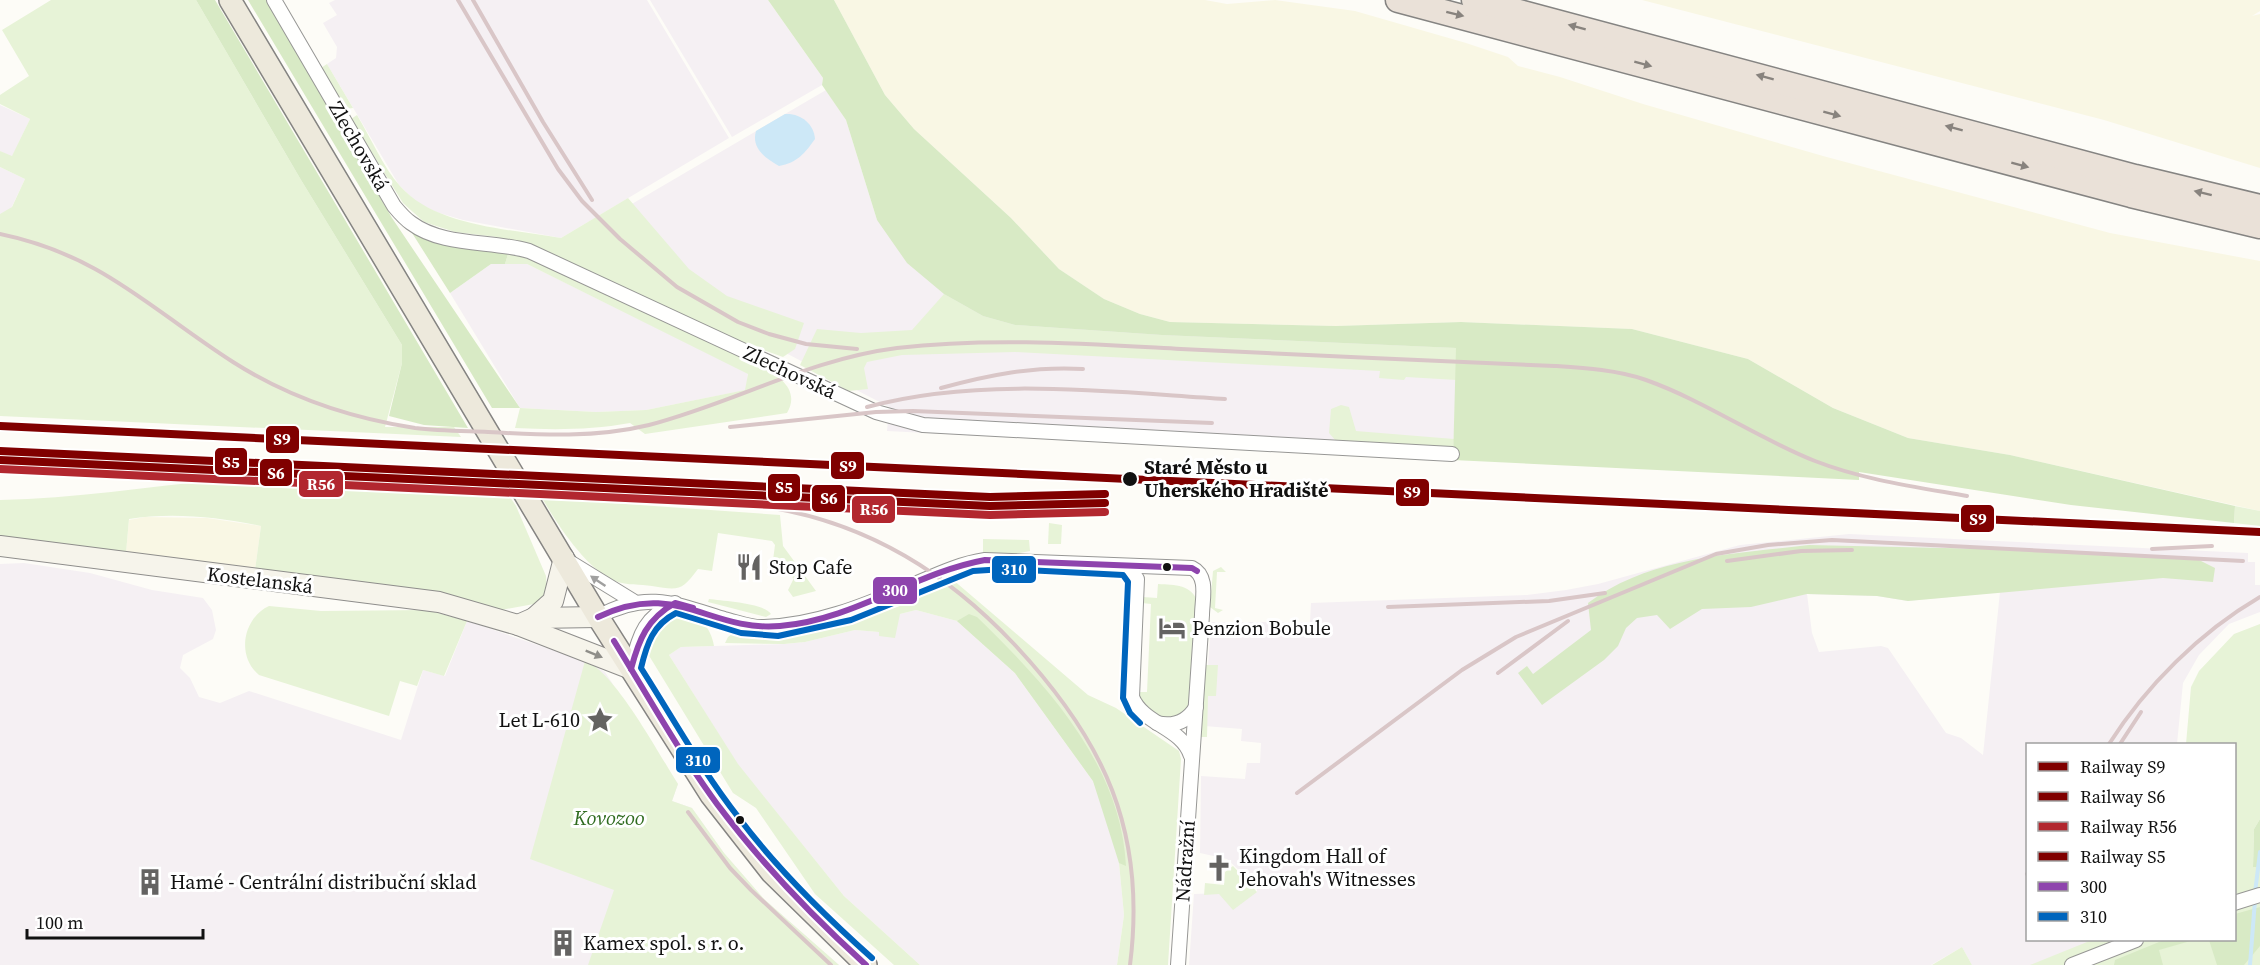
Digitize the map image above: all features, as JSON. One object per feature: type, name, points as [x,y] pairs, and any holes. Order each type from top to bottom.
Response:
[{"type":"highway","points":[[1398,0],[2131,195],[2260,226]]},
{"type":"highway","points":[[1474,0],[2135,177],[2260,207]]},
{"type":"main road","points":[[230,0],[598,617],[711,795],[751,848],[800,903],[866,965]]},
{"type":"main road","name":"Kostelanská","points":[[0,546],[434,602],[526,621],[598,617]]},
{"type":"main road","points":[[526,621],[553,601],[564,558]]},
{"type":"main road","points":[[557,639],[580,633],[598,617]]},
{"type":"main road","name":"Kostelanská","points":[[526,621],[557,639],[631,669]]},
{"type":"street","name":"Zlechovská","points":[[274,0],[394,206],[411,223],[431,234],[505,244],[529,250],[876,412],[923,425],[1452,454]]},
{"type":"street","name":"Nádražní","points":[[564,558],[633,601]]},
{"type":"street","name":"Nádražní","points":[[598,617],[633,601],[675,603],[743,624],[777,627],[848,610],[971,562],[1004,560],[1197,571],[1203,582],[1202,615],[1178,965]]},
{"type":"street","points":[[1128,566],[1137,579],[1132,698],[1139,710],[1182,740],[1192,758]]},
{"type":"street","points":[[631,669],[644,626],[655,614],[675,603]]},
{"type":"street","points":[[1157,723],[1177,724],[1188,718],[1196,707]]},
{"type":"street","points":[[2237,902],[2260,895]]},
{"type":"street","points":[[2072,965],[2131,941]]},
{"type":"shaded area","points":[[335,0],[647,0],[729,138],[561,238],[463,220],[436,212],[415,201],[399,185],[327,64],[336,58],[337,47],[323,23],[337,15],[329,3]]},
{"type":"shaded area","points":[[650,0],[768,0],[823,78],[822,85],[732,137]]},
{"type":"shaded area","points":[[834,0],[1205,0],[1227,4],[1275,0],[1355,11],[1508,57],[1518,66],[1823,156],[2110,233],[2260,261],[2260,511],[2010,455],[1908,438],[1833,408],[1748,359],[1632,329],[1461,322],[1336,326],[1170,322],[1140,314],[1104,299],[1059,269],[1011,218],[914,129],[885,95]]},
{"type":"shaded area","points":[[1642,0],[2260,0],[2260,11],[2252,16],[2260,14],[2260,168],[2104,120]]},
{"type":"shaded area","points":[[826,90],[846,120],[877,220],[1015,325],[1457,348],[1453,460],[887,431],[889,407],[627,270],[567,242]]},
{"type":"shaded area","points":[[0,105],[30,119],[12,157],[0,151]]},
{"type":"shaded area","points":[[0,167],[25,179],[6,219],[0,218]]},
{"type":"shaded area","points":[[491,264],[527,264],[748,373],[746,390],[646,410],[596,412],[520,408],[450,293]]},
{"type":"shaded area","points":[[145,517],[207,518],[261,526],[255,570],[126,553],[129,520]]},
{"type":"shaded area","points":[[1849,534],[2248,553],[2248,562],[2255,562],[2255,585],[2260,585],[2260,612],[2229,624],[2199,655],[2183,683],[2177,743],[2026,743],[2026,941],[2093,941],[2032,965],[1972,965],[1962,947],[1931,965],[1189,965],[1194,894],[1257,892],[1257,887],[1227,859],[1200,853],[1201,776],[1245,779],[1247,763],[1260,763],[1261,743],[1241,741],[1242,729],[1204,726],[1211,622],[1310,622],[1311,603],[1527,595],[1598,584],[1740,545]],"holes":[[[2000,592],[1983,755],[1961,738],[1946,733],[1888,648],[1881,646],[1819,652],[1812,633],[1807,594],[1877,596],[1908,601]]]},
{"type":"shaded area","points":[[24,563],[90,573],[152,590],[203,598],[212,610],[216,630],[213,639],[183,655],[180,668],[190,678],[199,697],[220,703],[249,691],[401,740],[423,670],[445,676],[467,621],[591,663],[605,672],[678,784],[672,801],[692,808],[724,853],[764,899],[839,965],[0,965],[0,564]]},
{"type":"shaded area","points":[[916,610],[957,621],[1015,673],[1093,781],[1118,853],[1124,915],[1117,965],[920,965],[844,896],[738,765],[669,655],[681,647],[785,644],[805,642],[855,630],[879,632],[900,614]]},
{"type":"green space","points":[[51,0],[196,0],[301,180],[402,345],[402,363],[385,427],[454,427],[461,437],[0,416],[0,214],[12,207],[25,179],[0,167],[0,151],[12,156],[30,119],[0,104],[0,95],[29,76],[2,30]]},
{"type":"green space","points":[[196,0],[215,0],[468,428],[424,425],[389,416],[402,363],[402,345],[301,180]]},
{"type":"green space","points":[[248,0],[266,0],[392,218],[520,408],[492,408]]},
{"type":"green space","points":[[768,0],[834,0],[885,95],[914,129],[1011,218],[1059,269],[1104,299],[1140,314],[1170,322],[1336,326],[1461,322],[1632,329],[1748,359],[1833,408],[1908,438],[2010,455],[2235,506],[2234,523],[2071,505],[1859,472],[1859,480],[1453,460],[1456,348],[1162,335],[1015,325],[983,316],[944,294],[907,263],[877,220],[846,120],[822,85],[823,78]]},
{"type":"green space","points":[[327,64],[353,108],[345,109],[321,68]]},
{"type":"green space","points":[[357,115],[400,186],[415,200],[454,218],[475,224],[561,238],[628,198],[689,269],[727,296],[804,323],[795,349],[783,357],[727,337],[541,250],[497,237],[455,232],[424,222],[403,203],[351,119]]},
{"type":"green space","points":[[407,225],[508,254],[505,264],[491,264],[450,293]]},
{"type":"green space","points":[[508,254],[532,257],[755,362],[784,382],[791,396],[791,404],[787,413],[645,434],[630,423],[572,429],[515,428],[520,408],[596,412],[646,410],[745,390],[748,374],[527,264],[505,264]]},
{"type":"green space","points":[[944,294],[983,316],[1015,325],[1162,335],[1457,348],[1457,380],[1379,378],[1380,371],[1015,352],[902,355],[867,362],[864,368],[868,389],[849,391],[800,365],[817,329],[861,333],[912,330]]},
{"type":"green space","points":[[1341,405],[1349,407],[1356,431],[1454,439],[1453,451],[1337,442],[1329,433],[1331,409]]},
{"type":"green space","points":[[222,480],[494,491],[498,497],[510,497],[516,506],[546,576],[547,593],[534,604],[501,610],[255,570],[261,526],[212,518],[162,516],[129,519],[126,553],[0,538],[0,500],[83,495]]},
{"type":"green space","points":[[542,498],[780,515],[783,546],[816,591],[793,597],[788,590],[794,578],[772,568],[775,545],[772,541],[718,533],[712,571],[698,569],[684,585],[669,588],[615,581],[593,567],[573,545]]},
{"type":"green space","points":[[2235,506],[2260,511],[2260,526],[2234,523]]},
{"type":"green space","points":[[1049,523],[1062,525],[1061,544],[1048,544]]},
{"type":"green space","points":[[983,539],[1029,540],[1030,551],[1010,555],[983,555]]},
{"type":"green space","points":[[1809,545],[2076,551],[2197,559],[2215,568],[2213,582],[2163,578],[1908,601],[1877,596],[1807,594],[1751,607],[1702,609],[1670,629],[1657,615],[1637,618],[1626,628],[1618,646],[1604,660],[1542,705],[1518,673],[1527,666],[1533,674],[1591,630],[1588,603],[1612,587],[1638,575],[1694,560]]},
{"type":"green space","points":[[1221,567],[1226,572],[1217,572],[1215,608],[1223,610],[1218,613],[1210,607],[1213,571]]},
{"type":"green space","points":[[952,579],[1088,695],[1116,708],[1179,751],[1181,759],[1168,965],[1117,965],[1124,915],[1118,853],[1093,781],[1015,673],[957,621],[916,610],[900,614],[895,638],[879,636],[879,632],[855,630],[805,642],[725,643],[728,637],[735,632],[768,634],[839,620]]},
{"type":"green space","points":[[1158,584],[1177,585],[1187,589],[1192,592],[1198,603],[1194,695],[1187,712],[1169,720],[1153,715],[1142,702],[1138,692],[1147,692],[1151,604],[1142,603],[1143,597],[1157,598]]},
{"type":"green space","points":[[709,599],[752,605],[767,610],[771,614],[766,617],[708,602]]},
{"type":"green space","points":[[269,606],[321,611],[427,610],[467,621],[444,676],[423,670],[417,686],[400,681],[389,716],[259,675],[247,658],[246,638],[253,619]]},
{"type":"green space","points":[[679,612],[698,619],[707,627],[714,646],[681,647],[669,655],[738,764],[844,896],[920,965],[894,965],[815,894],[756,808],[733,793],[648,654],[651,634],[647,632],[666,615]]},
{"type":"green space","points":[[969,614],[977,617],[1029,670],[1076,728],[1095,760],[1110,793],[1121,829],[1126,866],[1119,863],[1093,781],[1015,673],[957,621]]},
{"type":"green space","points":[[2260,624],[2260,819],[2254,829],[2253,867],[2260,868],[2260,965],[2030,965],[2090,941],[2236,941],[2236,743],[2186,743],[2191,687],[2199,671],[2234,634]]},
{"type":"green space","name":"Kovozoo","points":[[585,661],[597,668],[609,680],[636,715],[678,784],[672,801],[692,808],[724,853],[764,899],[839,965],[588,965],[614,890],[530,859]]},
{"type":"green space","points":[[1206,665],[1218,665],[1216,696],[1208,696],[1207,737],[1199,737]]},
{"type":"green space","points":[[2260,819],[2260,868],[2253,867],[2254,829]]},
{"type":"green space","points":[[1233,866],[1257,892],[1233,910],[1219,894],[1204,895],[1205,883],[1224,885],[1225,872]]},
{"type":"green space","points":[[2260,907],[2260,946],[2244,965],[2217,965],[2209,941],[2236,941],[2236,914]]},
{"type":"green space","points":[[2162,941],[2190,941],[2159,950],[2163,965],[2114,965],[2115,960]]},
{"type":"green space","points":[[1962,947],[1972,965],[1932,965]]},
{"type":"water","points":[[785,114],[796,115],[806,120],[815,139],[800,157],[779,166],[760,152],[755,137],[756,131]]},
{"type":"waterway","points":[[2255,893],[2260,852]]},
{"type":"waterway","points":[[2250,965],[2255,900]]},
{"type":"railway","points":[[458,0],[558,169],[582,201],[620,239],[677,287],[738,322],[769,334],[806,344],[857,349]]},
{"type":"railway","points":[[473,0],[543,122],[592,200]]},
{"type":"railway","points":[[0,234],[36,243],[68,255],[97,270],[124,286],[233,362],[276,386],[343,412],[415,428],[549,435],[609,432],[649,425],[680,416],[802,371],[865,354],[897,348],[968,343],[1075,344],[1555,366],[1612,372],[1646,380],[1668,389],[1772,442],[1834,468],[1890,482],[1967,496]]},
{"type":"railway","points":[[941,388],[1011,372],[1083,369]]},
{"type":"railway","points":[[867,407],[910,397],[1000,389],[1091,390],[1225,399]]},
{"type":"railway","points":[[730,427],[876,412],[913,411],[1212,423]]},
{"type":"railway","points":[[773,508],[842,526],[905,556],[934,574],[988,618],[1046,680],[1095,752],[1112,790],[1124,830],[1132,872],[1134,917],[1130,965]]},
{"type":"railway","points":[[1297,793],[1462,670],[1516,637],[1716,554],[1768,545],[1832,540],[2243,561]]},
{"type":"railway","points":[[2152,549],[2212,546]]},
{"type":"railway","points":[[1727,561],[1801,551],[1852,550]]},
{"type":"railway","points":[[1388,607],[1549,601],[1605,593]]},
{"type":"railway","points":[[2110,743],[2140,701],[2176,662],[2216,627],[2260,597]]},
{"type":"railway","points":[[1498,673],[1568,621]]},
{"type":"railway","points":[[2121,743],[2141,712]]},
{"type":"railway","points":[[688,812],[730,868],[831,965]]},
{"type":"rail line","name":"S9","points":[[0,426],[2260,532]]},
{"type":"rail line","name":"S5","points":[[0,451],[990,497],[1105,494]]},
{"type":"rail line","name":"S6","points":[[0,460],[990,506],[1105,503]]},
{"type":"rail line","name":"R56","points":[[0,469],[990,515],[1105,512]]},
{"type":"transit line","name":"300","points":[[598,617],[626,607],[650,603],[671,605],[732,622],[755,626],[780,626],[833,615],[933,575],[985,560],[1192,568],[1197,571]]},
{"type":"transit line","name":"310","points":[[872,958],[819,909],[769,856],[725,800],[688,744],[641,668],[652,636],[662,623],[676,613],[741,633],[778,636],[851,620],[973,571],[1004,569],[1123,575],[1128,582],[1123,698],[1130,713],[1140,723]]},
{"type":"transit line","name":"300","points":[[631,669],[641,639],[657,616],[675,603],[693,608]]},
{"type":"transit line","name":"300","points":[[614,641],[664,724],[734,826],[788,888],[866,965]]},
{"type":"place","name":"Staré Město u Uherského Hradiště","points":[[1130,479]]},
{"type":"place","name":"Stop Cafe","points":[[749,567]]},
{"type":"place","name":"Penzion Bobule","points":[[1172,628]]},
{"type":"place","name":"Let L-610","points":[[600,720]]},
{"type":"place","name":"Kingdom Hall of Jehovah's Witnesses","points":[[1219,868]]},
{"type":"place","name":"Hamé - Centrální distribuční sklad","points":[[150,882]]},
{"type":"place","name":"Kamex spol. s r. o.","points":[[563,943]]}]
